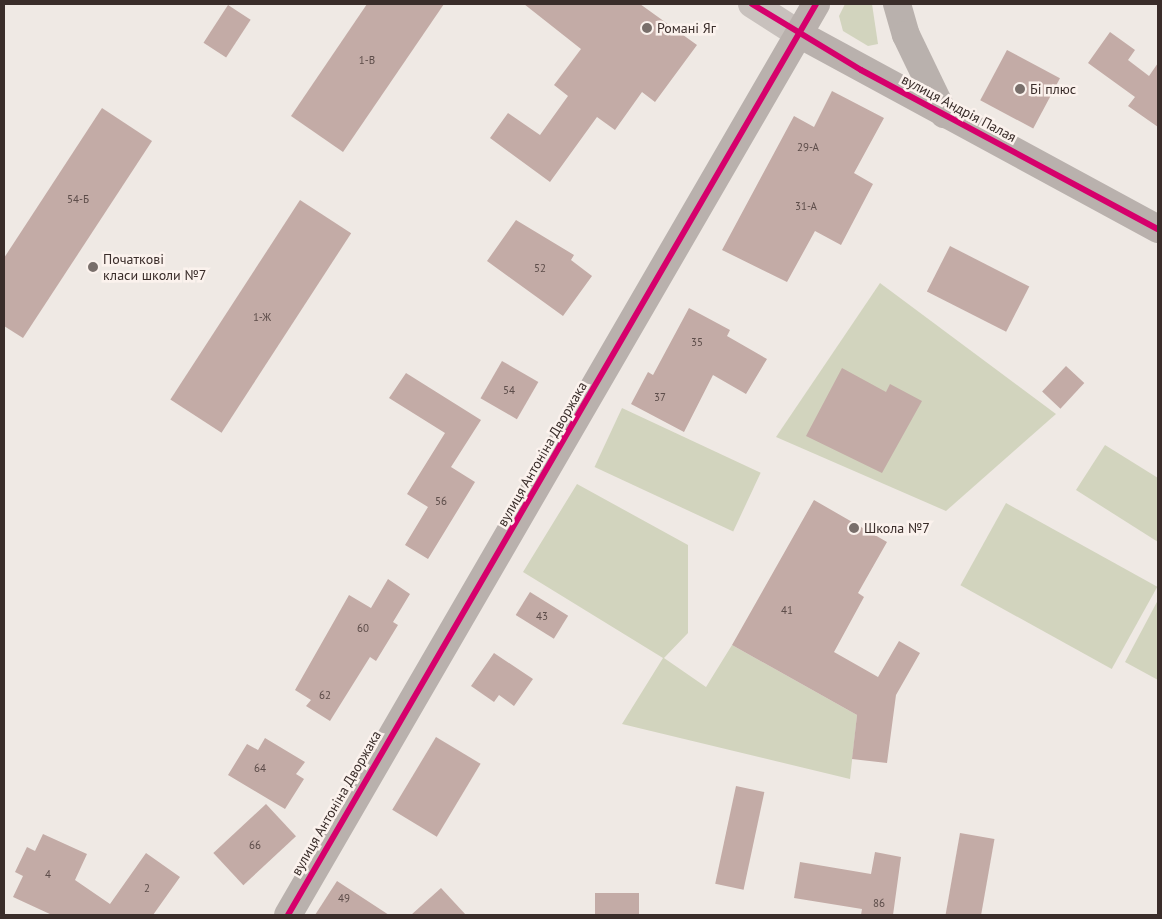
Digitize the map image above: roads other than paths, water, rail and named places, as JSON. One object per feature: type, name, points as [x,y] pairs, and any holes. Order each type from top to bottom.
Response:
[{"type":"street","name":"вулиця Андрія Палая","points":[[752,4],[799,34],[1158,229]]},
{"type":"street","name":"вулиця Антоніна Дворжака","points":[[288,915],[816,4]]},
{"type":"street","points":[[897,4],[906,35],[944,114]]},
{"type":"place","name":"Романі Яг","points":[[647,28]]},
{"type":"place","name":"Бі плюс","points":[[1020,89]]},
{"type":"place","name":"Початкові класи школи №7","points":[[93,267]]},
{"type":"place","name":"Школа №7","points":[[854,528]]}]
